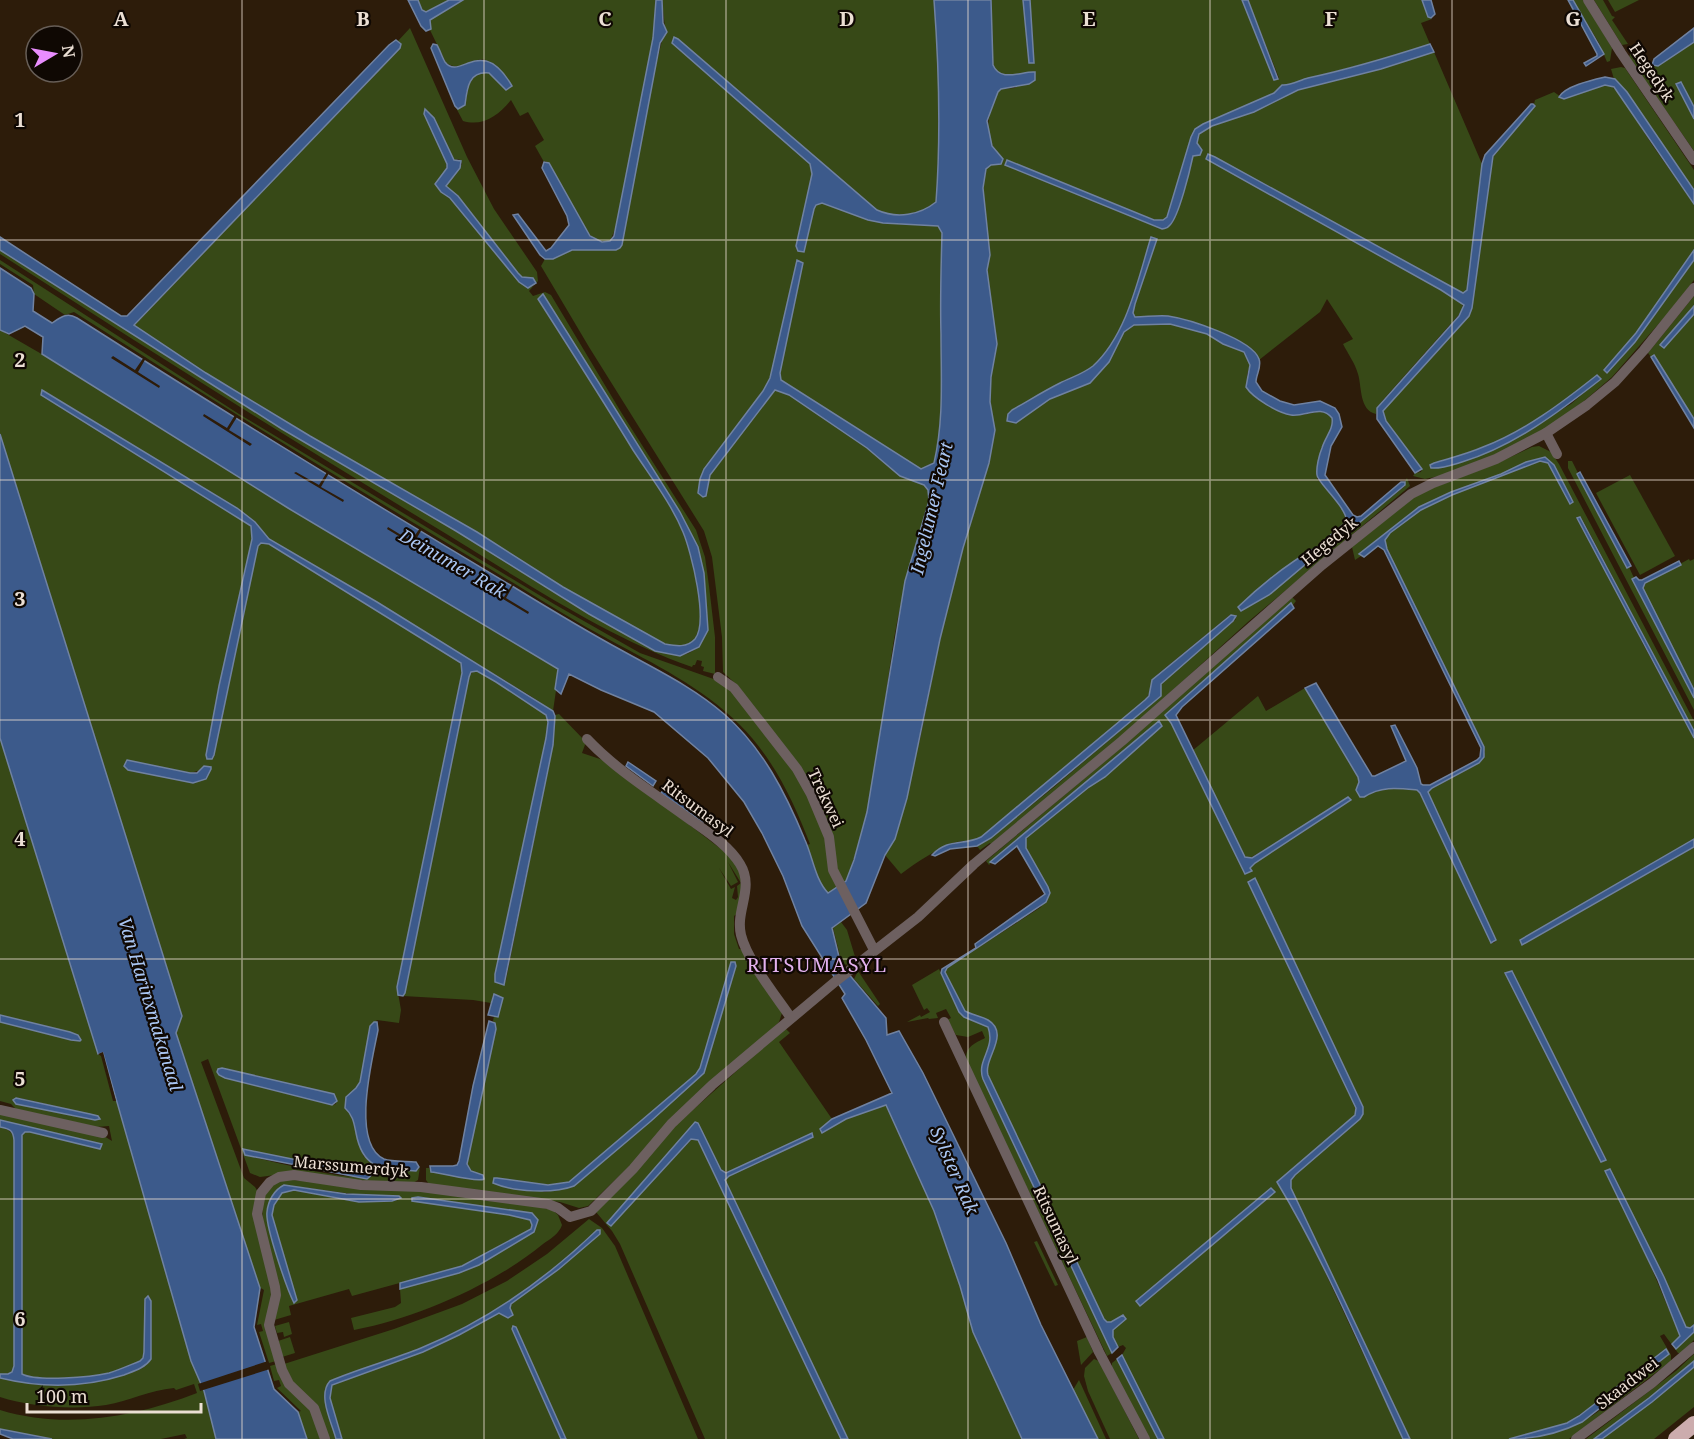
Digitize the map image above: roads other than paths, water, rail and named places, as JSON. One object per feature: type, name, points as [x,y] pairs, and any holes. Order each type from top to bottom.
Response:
[{"type":"highway","points":[[1676,1439],[1694,1424]]},
{"type":"street","name":"Hegedyk","points":[[1588,0],[1623,57],[1694,160]]},
{"type":"street","name":"Hegedyk","points":[[874,950],[918,917],[996,845],[1122,741],[1304,580],[1404,499],[1433,483],[1496,459],[1546,433],[1587,405],[1615,382],[1694,288]]},
{"type":"street","points":[[1546,433],[1557,454]]},
{"type":"street","name":"Trekwei","points":[[718,677],[734,688],[797,769],[827,832],[831,865],[836,877],[874,950]]},
{"type":"street","name":"Ritsumasyl","points":[[587,739],[607,759],[716,839],[736,858],[744,870],[747,885],[740,922],[744,944],[791,1018]]},
{"type":"street","points":[[791,1018],[874,950]]},
{"type":"street","name":"Marssumerdyk","points":[[325,1439],[314,1408],[289,1384],[282,1370],[269,1325],[276,1294],[256,1214],[261,1193],[270,1182],[279,1177],[294,1175],[352,1184],[421,1187],[548,1204],[570,1217],[591,1211],[633,1169],[683,1112],[791,1018]]},
{"type":"street","name":"Ritsumasyl","points":[[944,1022],[1099,1352],[1145,1439]]},
{"type":"street","points":[[0,1110],[103,1133]]},
{"type":"street","name":"Skaadwei","points":[[1576,1439],[1644,1389],[1694,1347]]},
{"type":"water","points":[[408,0],[418,0],[422,10],[426,12],[449,0],[463,0],[430,20],[431,29],[426,31],[421,26]]},
{"type":"water","points":[[656,0],[662,0],[663,23],[667,32],[660,43],[622,245],[616,250],[572,250],[553,259],[545,259],[513,215],[518,214],[546,251],[569,225],[567,216],[542,168],[544,162],[549,163],[590,236],[602,242],[610,241],[614,236],[653,38]]},
{"type":"water","points":[[934,0],[991,0],[993,65],[996,70],[1005,75],[1035,72],[1035,80],[1029,84],[1001,89],[987,121],[992,146],[1003,159],[1001,164],[991,165],[986,169],[983,188],[990,255],[987,270],[997,344],[991,377],[990,402],[995,430],[989,463],[963,548],[940,639],[907,798],[895,839],[885,855],[866,903],[832,928],[841,965],[886,1018],[887,1035],[899,1031],[923,1073],[1006,1243],[1041,1325],[1098,1439],[1022,1439],[973,1332],[934,1211],[886,1105],[846,1119],[822,1133],[820,1129],[832,1119],[892,1093],[842,998],[845,994],[802,926],[783,876],[762,833],[744,802],[708,758],[654,712],[569,674],[561,694],[555,689],[558,669],[288,508],[42,354],[43,337],[25,326],[9,334],[0,330],[0,268],[31,288],[34,294],[33,311],[52,323],[67,315],[77,318],[239,420],[566,619],[700,695],[738,727],[772,772],[808,847],[817,875],[828,893],[846,881],[867,812],[905,581],[929,501],[928,490],[924,485],[900,476],[867,448],[789,395],[775,390],[710,475],[706,496],[703,497],[698,493],[700,479],[704,469],[763,391],[770,378],[797,260],[803,263],[780,373],[781,380],[921,469],[934,463],[941,399],[942,233],[938,226],[883,223],[868,220],[822,203],[816,205],[814,209],[804,252],[798,251],[796,246],[812,174],[810,164],[672,43],[674,37],[678,39],[877,210],[900,215],[916,213],[936,202],[939,101]]},
{"type":"water","points":[[1023,0],[1030,0],[1034,63],[1029,63]]},
{"type":"water","points":[[1242,0],[1248,0],[1278,79],[1274,80]]},
{"type":"water","points":[[1422,0],[1431,0],[1435,14],[1431,18],[1428,17]]},
{"type":"water","points":[[1568,0],[1573,0],[1604,54],[1586,66],[1584,63],[1597,54]]},
{"type":"water","points":[[1694,28],[1694,42],[1658,66],[1652,65],[1654,59]]},
{"type":"water","points":[[396,40],[401,44],[400,48],[134,325],[206,373],[477,532],[563,587],[665,644],[677,646],[688,644],[695,639],[699,630],[700,618],[694,570],[683,532],[666,500],[538,299],[543,294],[680,512],[698,547],[704,573],[708,630],[699,647],[680,656],[655,651],[589,614],[456,531],[282,429],[0,250],[0,237],[121,316],[127,316]]},
{"type":"water","points":[[433,44],[437,45],[445,62],[451,67],[481,60],[491,63],[501,71],[512,86],[506,90],[489,73],[477,75],[470,82],[465,105],[458,109],[431,48]]},
{"type":"water","points":[[1430,44],[1434,52],[1381,69],[1298,90],[1254,112],[1212,126],[1199,134],[1197,143],[1202,150],[1200,155],[1193,156],[1177,212],[1166,228],[1162,229],[1005,165],[1007,160],[1154,220],[1163,220],[1167,217],[1195,129],[1274,93],[1282,85]]},
{"type":"water","points":[[1605,77],[1615,79],[1627,92],[1694,190],[1694,204],[1614,87],[1605,85],[1564,99],[1559,97],[1573,87]]},
{"type":"water","points":[[1681,82],[1694,107],[1694,119],[1676,84]]},
{"type":"water","points":[[1531,104],[1535,106],[1493,156],[1469,316],[1383,411],[1386,421],[1422,469],[1415,473],[1377,419],[1377,408],[1459,316],[1464,305],[1206,159],[1208,154],[1215,157],[1463,293],[1467,290],[1485,155]]},
{"type":"water","points":[[425,109],[434,118],[454,160],[461,161],[460,168],[446,186],[458,196],[518,273],[522,277],[533,278],[536,283],[528,288],[519,282],[450,198],[435,184],[447,168],[447,164],[424,114]]},
{"type":"water","points":[[1151,237],[1157,239],[1135,304],[1133,313],[1135,317],[1177,318],[1232,337],[1245,344],[1259,359],[1256,382],[1262,391],[1280,401],[1294,405],[1320,401],[1335,408],[1342,427],[1331,446],[1325,475],[1353,515],[1361,516],[1401,482],[1405,482],[1405,485],[1353,528],[1327,546],[1324,541],[1347,521],[1345,514],[1317,475],[1319,458],[1331,429],[1332,418],[1318,411],[1297,415],[1286,414],[1260,400],[1246,387],[1250,365],[1244,352],[1223,344],[1207,334],[1170,324],[1134,325],[1124,332],[1109,362],[1090,383],[1050,399],[1016,423],[1007,421],[1008,414],[1012,410],[1085,371],[1105,353],[1115,339],[1130,306]]},
{"type":"water","points":[[1694,250],[1694,260],[1635,342],[1607,373],[1604,370],[1636,333]]},
{"type":"water","points":[[1694,306],[1694,314],[1664,348],[1660,345]]},
{"type":"water","points":[[1654,355],[1694,419],[1694,428],[1651,357]]},
{"type":"water","points":[[1597,375],[1601,379],[1552,416],[1518,437],[1462,462],[1431,468],[1430,465],[1434,463],[1477,449],[1514,433]]},
{"type":"water","points":[[42,390],[237,508],[255,522],[269,539],[377,602],[553,711],[555,716],[553,745],[504,985],[495,982],[495,974],[546,738],[548,722],[546,715],[477,671],[471,672],[405,993],[403,996],[398,995],[397,987],[462,673],[461,663],[269,544],[261,543],[258,546],[214,755],[212,759],[207,759],[219,686],[252,539],[251,526],[41,395]]},
{"type":"water","name":"Van Harinxmakanaal","points":[[0,434],[182,1016],[176,1033],[260,1288],[254,1327],[274,1389],[298,1412],[307,1439],[216,1439],[204,1391],[191,1361],[103,1053],[98,1054],[0,738]]},
{"type":"water","points":[[1545,457],[1554,465],[1573,502],[1570,504],[1548,463],[1540,461],[1452,495],[1421,510],[1390,533],[1385,540],[1387,549],[1484,747],[1484,757],[1479,763],[1428,792],[1496,940],[1491,943],[1420,793],[1417,790],[1389,789],[1360,797],[1356,790],[1358,777],[1305,688],[1316,683],[1372,776],[1406,761],[1391,726],[1395,725],[1423,785],[1430,785],[1477,760],[1480,757],[1481,748],[1384,550],[1378,546],[1364,557],[1359,554],[1419,507],[1526,462]]},
{"type":"water","points":[[1580,472],[1631,566],[1627,568],[1577,474]]},
{"type":"water","points":[[1580,517],[1694,731],[1694,738],[1577,518]]},
{"type":"water","points":[[1317,547],[1320,552],[1269,595],[1241,611],[1238,607],[1266,582]]},
{"type":"water","points":[[1679,561],[1681,565],[1645,583],[1643,588],[1694,690],[1694,698],[1632,579],[1636,577],[1642,580]]},
{"type":"water","points":[[1291,603],[1294,608],[1182,707],[1176,715],[1245,857],[1252,858],[1348,797],[1351,800],[1255,863],[1250,868],[1252,871],[1245,874],[1165,715]]},
{"type":"water","points":[[1231,615],[1236,616],[1233,621],[1161,684],[1161,696],[991,838],[977,846],[950,849],[935,856],[932,855],[944,846],[981,837],[1145,700],[1149,696],[1152,680]]},
{"type":"water","points":[[1159,721],[1162,726],[1105,777],[1089,787],[1026,838],[1026,848],[1050,893],[1046,902],[947,968],[945,972],[965,1011],[988,1020],[997,1032],[988,1075],[1104,1319],[1111,1322],[1123,1315],[1126,1319],[1113,1330],[1113,1337],[1118,1347],[1112,1353],[983,1079],[982,1066],[990,1042],[988,1027],[964,1017],[959,1012],[941,973],[942,969],[976,948],[975,944],[1045,894],[1017,846],[995,864],[990,862]]},
{"type":"water","points":[[127,760],[190,773],[197,773],[204,766],[211,767],[211,769],[206,779],[193,783],[128,770],[124,766]]},
{"type":"water","points":[[628,762],[656,781],[653,786],[626,766]]},
{"type":"water","points":[[664,789],[703,816],[704,821],[661,793]]},
{"type":"water","points":[[1694,839],[1694,847],[1522,945],[1520,940]]},
{"type":"water","points":[[1255,878],[1363,1107],[1360,1119],[1295,1175],[1291,1180],[1291,1188],[1410,1439],[1403,1439],[1328,1276],[1277,1182],[1355,1115],[1356,1108],[1248,882]]},
{"type":"water","points":[[731,962],[735,962],[736,966],[704,1073],[574,1186],[565,1189],[534,1191],[493,1183],[494,1178],[548,1185],[569,1182],[696,1074],[700,1068]]},
{"type":"water","points":[[1512,971],[1606,1160],[1601,1162],[1505,973]]},
{"type":"water","points":[[494,994],[503,998],[498,1017],[488,1015]]},
{"type":"water","points":[[0,1015],[70,1032],[78,1035],[81,1040],[71,1040],[0,1022]]},
{"type":"water","points":[[489,1021],[495,1023],[496,1029],[467,1164],[471,1171],[483,1175],[484,1179],[467,1179],[431,1172],[430,1166],[453,1166],[459,1161],[473,1086]]},
{"type":"water","points":[[377,1022],[378,1030],[366,1099],[368,1136],[374,1150],[384,1159],[416,1162],[419,1167],[416,1171],[394,1170],[370,1161],[359,1145],[353,1119],[345,1108],[346,1097],[360,1082],[370,1026]]},
{"type":"water","points":[[222,1068],[334,1094],[337,1101],[332,1105],[225,1078],[217,1072]]},
{"type":"water","points":[[16,1098],[98,1116],[100,1119],[95,1120],[16,1104],[13,1100]]},
{"type":"water","points":[[0,1120],[102,1144],[100,1149],[30,1132],[22,1135],[22,1374],[39,1378],[90,1376],[109,1373],[140,1361],[144,1352],[145,1299],[148,1296],[151,1301],[151,1359],[135,1371],[109,1379],[62,1385],[31,1384],[0,1378],[0,1374],[12,1372],[14,1366],[14,1140],[10,1130],[0,1127]]},
{"type":"water","points":[[695,1122],[698,1123],[721,1170],[726,1173],[812,1133],[813,1137],[729,1176],[725,1180],[848,1439],[841,1439],[698,1140],[691,1139],[611,1226],[607,1223]]},
{"type":"water","points":[[243,1149],[361,1173],[374,1173],[367,1179],[245,1155]]},
{"type":"water","points":[[1610,1169],[1664,1277],[1686,1327],[1690,1328],[1694,1325],[1694,1332],[1676,1349],[1672,1344],[1680,1336],[1658,1280],[1605,1171]]},
{"type":"water","points":[[284,1185],[346,1194],[399,1196],[401,1198],[392,1201],[359,1202],[294,1190],[282,1193],[274,1205],[272,1215],[297,1300],[294,1303],[277,1258],[267,1219],[270,1200],[274,1193]]},
{"type":"water","points":[[1271,1188],[1275,1192],[1140,1306],[1136,1301]]},
{"type":"water","points":[[412,1198],[532,1213],[538,1220],[534,1232],[479,1265],[459,1273],[400,1289],[400,1283],[462,1266],[531,1229],[532,1225],[530,1220],[509,1215],[412,1201]]},
{"type":"water","points":[[597,1230],[600,1230],[600,1234],[559,1269],[511,1304],[513,1315],[508,1318],[499,1313],[423,1352],[332,1385],[330,1398],[342,1439],[336,1439],[325,1401],[326,1387],[330,1381],[421,1348],[492,1312],[536,1282]]},
{"type":"water","points":[[513,1326],[516,1327],[566,1439],[561,1439],[512,1329]]},
{"type":"water","points":[[1666,1349],[1669,1354],[1582,1422],[1547,1435],[1509,1439],[1567,1423]]},
{"type":"water","points":[[1122,1355],[1164,1439],[1158,1439],[1117,1359]]},
{"type":"water","points":[[1694,1361],[1694,1367],[1652,1402],[1602,1439],[1594,1439],[1649,1398]]},
{"type":"water","points":[[0,1429],[52,1439],[13,1439],[0,1434]]},
{"type":"district","name":"RITSUMASYL","points":[[817,964]]},
{"type":"water label","name":"Ingelumer Feart","points":[[931,508]]},
{"type":"water label","name":"Deinumer Rak","points":[[453,563]]},
{"type":"water label","name":"Sylster Rak","points":[[955,1170]]}]
